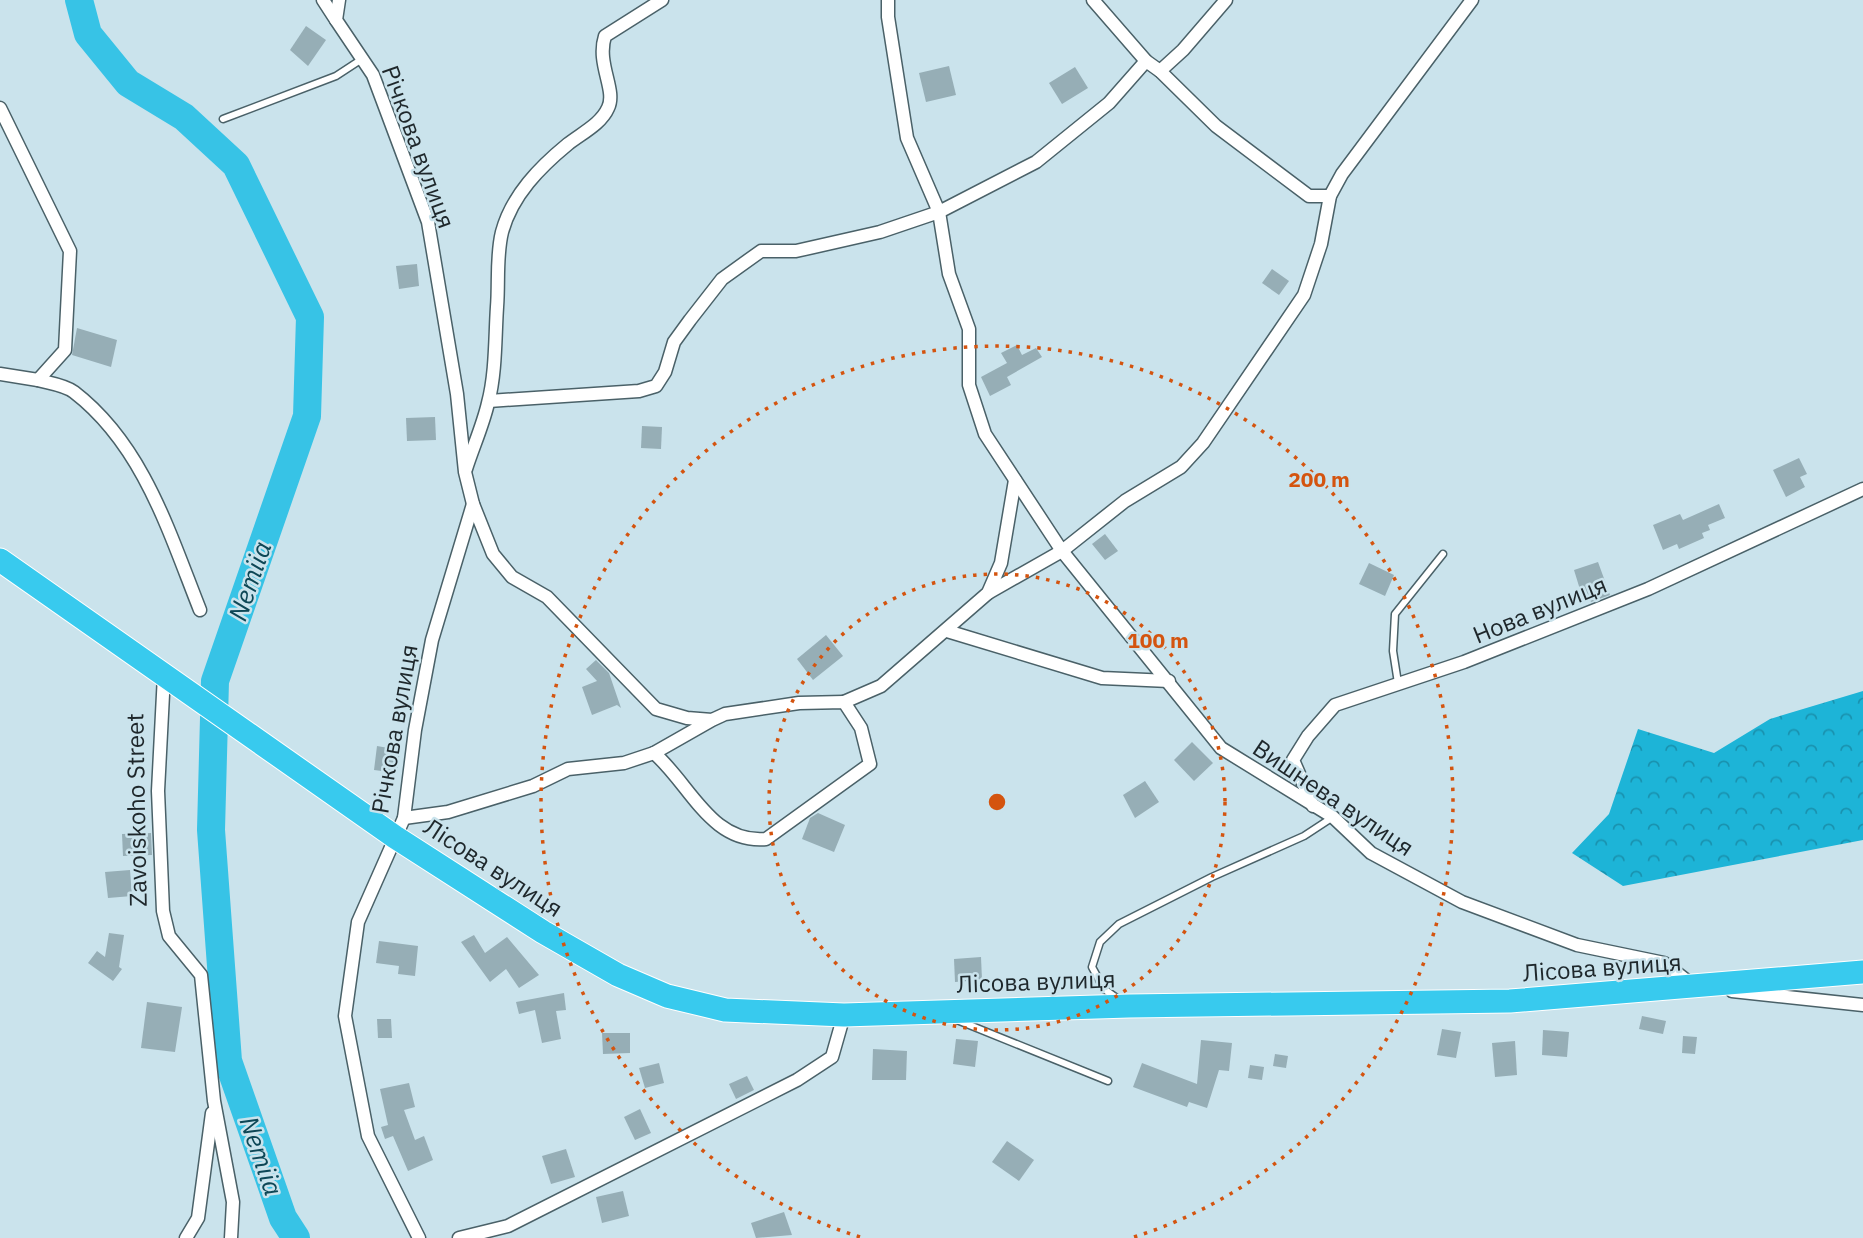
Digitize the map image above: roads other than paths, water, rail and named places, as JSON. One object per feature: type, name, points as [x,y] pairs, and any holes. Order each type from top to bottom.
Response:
[{"type":"highway","name":"Лісова вулиця","points":[[0,560],[281,756],[399,828],[543,932],[618,975],[667,996],[725,1010],[844,1014],[1129,1006],[1510,1001],[1695,988],[1863,972]]},
{"type":"street","name":"Річкова вулиця","points":[[323,0],[373,75],[428,222],[457,394],[465,472],[473,504],[493,554],[512,577],[547,597],[656,709],[687,718],[712,720]]},
{"type":"street","points":[[336,20],[340,0]]},
{"type":"street","name":"Вишнева вулиця","points":[[888,0],[888,18],[907,138],[939,212],[949,274],[970,329],[969,385],[985,434],[1062,551],[1221,748],[1333,817],[1371,853],[1462,902],[1577,945],[1664,963],[1695,988]]},
{"type":"street","points":[[1093,0],[1146,61],[1160,71],[1216,126],[1309,196],[1330,196]]},
{"type":"street","points":[[1160,71],[1226,0]]},
{"type":"street","points":[[399,828],[533,786],[568,769],[624,763],[654,753],[725,714],[799,703],[844,702],[881,686],[989,593],[1062,551],[1125,501],[1181,467],[1203,443],[1304,295],[1321,244],[1330,196],[1342,174],[1472,0]]},
{"type":"street","points":[[465,472],[489,401],[497,270],[502,232],[512,207],[525,185],[567,145],[602,118],[609,106],[611,93],[604,75],[600,51],[605,36],[658,4]]},
{"type":"street","points":[[489,401],[639,391],[656,386],[665,372],[674,342],[690,320],[722,279],[761,251],[796,251],[880,232],[939,212],[1036,162],[1109,103],[1146,61]]},
{"type":"street","points":[[0,108],[70,251],[65,350],[38,380]]},
{"type":"street","points":[[0,374],[38,380],[72,390],[133,458],[157,501],[200,610]]},
{"type":"street","points":[[989,593],[1001,563],[1015,480]]},
{"type":"street","name":"Нова вулиця","points":[[1313,806],[1293,760],[1308,736],[1335,705],[1464,662],[1648,589],[1863,489]]},
{"type":"street","name":"Річкова вулиця","points":[[419,1238],[368,1136],[345,1016],[358,922],[399,828],[432,640],[473,504]]},
{"type":"street","points":[[947,631],[1102,678],[1169,681]]},
{"type":"street","name":"Zavoiskoho Street","points":[[164,675],[158,791],[163,911],[169,936],[201,975],[214,1101],[233,1202],[231,1238]]},
{"type":"street","points":[[654,753],[672,769],[713,823],[749,841],[766,839],[870,764],[861,728],[844,702]]},
{"type":"street","points":[[1695,988],[1863,1005]]},
{"type":"street","points":[[459,1238],[508,1226],[797,1080],[832,1057],[844,1014]]},
{"type":"street","name":"Zavoiskoho Street","points":[[186,1238],[198,1218],[214,1101]]},
{"type":"lane","points":[[223,119],[336,76],[362,59]]},
{"type":"lane","points":[[1398,683],[1393,651],[1395,614],[1443,554]]},
{"type":"lane","points":[[1129,1006],[1104,989],[1092,967],[1100,942],[1119,924],[1212,877],[1304,836],[1333,817]]},
{"type":"lane","points":[[939,1012],[1108,1081]]},
{"type":"waterway","name":"Nemiia","points":[[79,0],[88,34],[128,83],[184,117],[236,165],[310,317],[307,416],[215,681],[211,830],[228,1061],[283,1218],[296,1238]]}]
